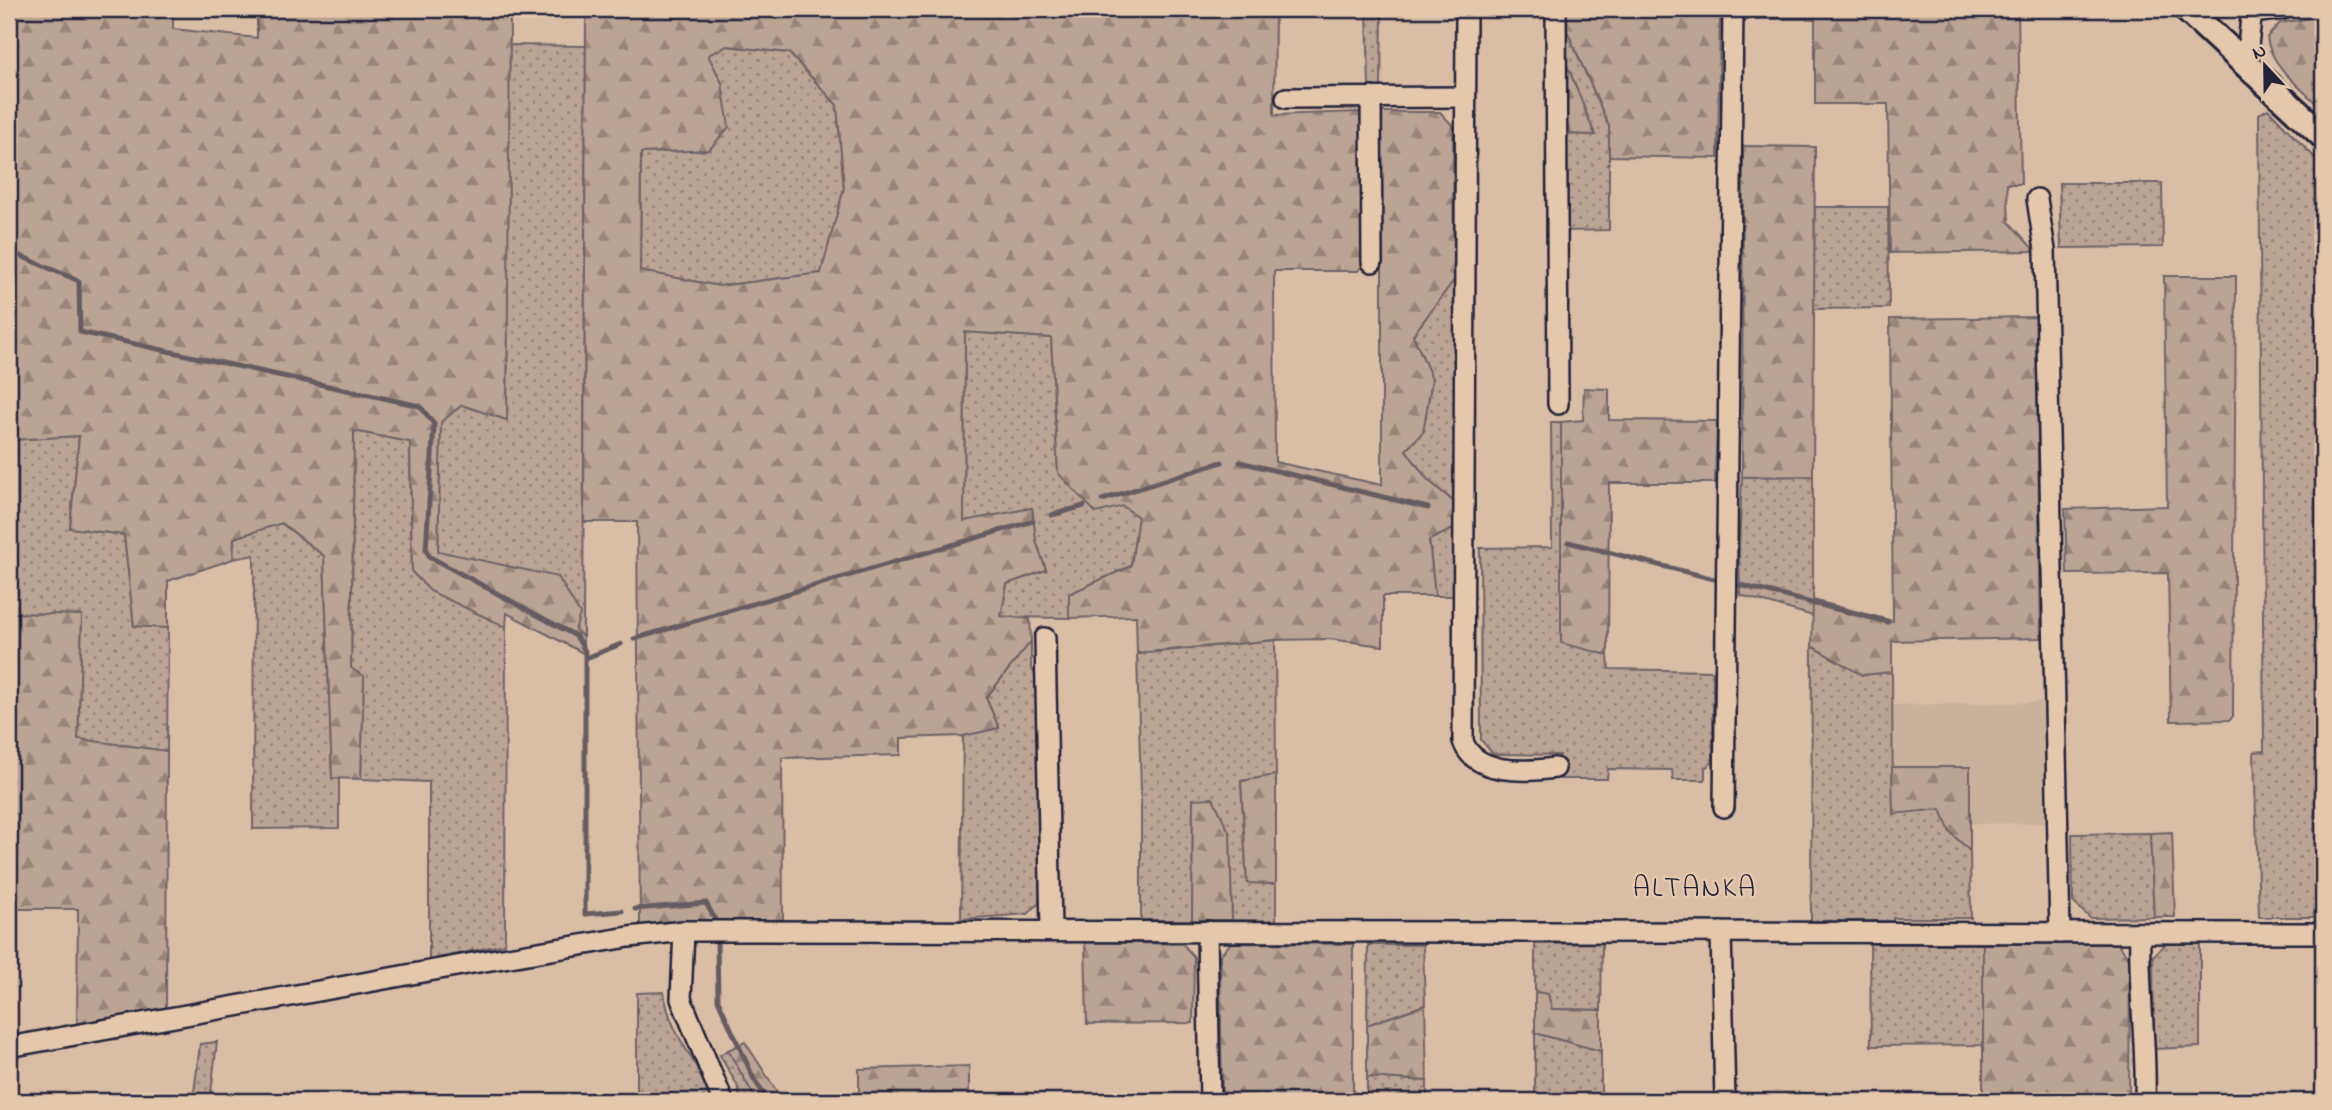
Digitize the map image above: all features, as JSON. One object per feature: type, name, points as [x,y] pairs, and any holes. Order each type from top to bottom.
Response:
[{"type":"street","points":[[1466,9],[1463,741],[1466,750],[1481,763],[1537,771],[1555,768]]},
{"type":"street","points":[[1556,9],[1558,404]]},
{"type":"street","points":[[1724,807],[1733,9]]},
{"type":"street","points":[[2186,9],[2323,136]]},
{"type":"street","points":[[2246,64],[2252,11],[2283,9]]},
{"type":"street","points":[[1371,97],[1372,262]]},
{"type":"street","points":[[1286,98],[1465,97]]},
{"type":"street","points":[[2037,200],[2045,250],[2060,933]]},
{"type":"street","points":[[1045,638],[1051,930]]},
{"type":"street","points":[[684,931],[681,999],[723,1101]]},
{"type":"street","points":[[9,1048],[473,963],[629,937],[684,931],[2323,933]]},
{"type":"street","points":[[1207,931],[1210,1101]]},
{"type":"street","points":[[1721,932],[1725,1101]]},
{"type":"street","points":[[2140,933],[2145,1101]]},
{"type":"shaded area","points":[[2043,702],[2045,823],[1970,824],[1970,767],[1892,767],[1892,705]]},
{"type":"green space","points":[[9,9],[173,9],[173,29],[257,38],[257,9],[490,9],[510,17],[507,420],[462,405],[441,422],[438,551],[558,577],[580,614],[575,630],[583,637],[583,653],[507,613],[506,627],[430,591],[412,572],[410,442],[354,431],[351,668],[364,676],[361,779],[332,778],[324,556],[282,523],[234,538],[233,559],[168,581],[168,628],[134,626],[124,535],[70,528],[79,436],[9,440]]},
{"type":"green space","points":[[586,9],[1275,9],[1274,115],[1359,112],[1365,121],[1366,262],[1358,271],[1274,271],[1275,462],[1382,485],[1382,112],[1440,112],[1453,126],[1454,280],[1413,335],[1432,379],[1423,432],[1406,450],[1427,479],[1455,503],[1455,528],[1429,540],[1435,596],[1383,596],[1383,646],[1329,639],[1275,640],[1137,653],[1136,616],[1069,618],[1069,594],[1131,566],[1138,517],[1123,506],[1096,513],[1058,473],[1051,338],[965,332],[964,521],[1032,508],[1036,541],[1046,570],[1007,584],[1001,616],[1030,619],[1031,641],[986,698],[999,728],[963,736],[901,738],[901,755],[782,758],[783,920],[640,925],[637,522],[584,522]],"holes":[[[727,46],[789,53],[837,105],[844,188],[821,273],[719,286],[640,271],[641,153],[709,150],[729,127],[722,83],[708,55]]]},
{"type":"green space","points":[[1367,9],[1382,9],[1381,87],[1369,88]]},
{"type":"green space","points":[[1566,9],[1720,9],[1718,158],[1609,156],[1609,126],[1565,26]]},
{"type":"green space","points":[[1746,9],[2018,9],[2021,184],[2007,184],[2009,222],[2035,251],[1890,253],[1888,104],[1815,104],[1815,19],[1746,19]]},
{"type":"green space","points":[[2323,16],[2323,110],[2281,68],[2269,48],[2267,37],[2280,23]]},
{"type":"green space","points":[[1565,26],[1609,126],[1609,230],[1566,231],[1565,134],[1595,135],[1565,60]]},
{"type":"green space","points":[[509,45],[586,46],[583,637],[438,552],[441,422],[462,405],[507,420]]},
{"type":"green space","points":[[726,46],[789,53],[837,105],[844,188],[822,273],[719,286],[640,271],[641,153],[708,150],[722,83],[707,55]]},
{"type":"green space","points":[[1565,60],[1595,135],[1565,134]]},
{"type":"green space","points":[[2268,109],[2323,166],[2323,917],[2259,917],[2254,752],[2264,751],[2259,114]]},
{"type":"green space","points":[[1743,146],[1815,147],[1813,476],[1742,477]]},
{"type":"green space","points":[[2059,183],[2162,183],[2163,247],[2061,248]]},
{"type":"green space","points":[[1815,207],[1888,207],[1889,308],[1813,309]]},
{"type":"green space","points":[[2164,276],[2236,276],[2233,716],[2230,720],[2171,721],[2168,573],[2067,574],[2065,509],[2167,506]]},
{"type":"green space","points":[[1454,280],[1455,503],[1427,479],[1406,450],[1423,432],[1432,379],[1413,335]]},
{"type":"green space","points":[[2036,317],[2041,638],[1892,641],[1892,672],[1862,675],[1812,646],[1813,600],[1893,621],[1890,319]]},
{"type":"green space","points":[[965,332],[1051,338],[1058,473],[1123,506],[1138,517],[1131,566],[1070,594],[1069,618],[1001,617],[1007,584],[1046,570],[1036,541],[1032,508],[964,522]]},
{"type":"green space","points":[[1584,388],[1609,389],[1609,420],[1717,421],[1715,483],[1609,483],[1608,655],[1561,643],[1561,422],[1583,420]]},
{"type":"green space","points":[[1551,422],[1561,422],[1561,642],[1608,655],[1609,669],[1713,671],[1713,762],[1705,768],[1705,780],[1673,780],[1672,770],[1608,769],[1607,779],[1560,779],[1560,755],[1493,754],[1481,740],[1480,548],[1552,547]]},
{"type":"green space","points":[[354,431],[410,442],[412,572],[431,591],[506,627],[505,944],[429,960],[429,782],[361,779],[364,677],[351,669]]},
{"type":"green space","points":[[79,436],[70,528],[124,535],[134,626],[168,628],[167,751],[78,739],[82,615],[9,613],[9,440]]},
{"type":"green space","points":[[1813,476],[1813,616],[1740,595],[1739,549],[1742,477]]},
{"type":"green space","points":[[281,523],[324,556],[332,777],[339,779],[339,828],[253,829],[254,555],[233,559],[234,538]]},
{"type":"green space","points":[[1455,528],[1454,596],[1435,596],[1429,540]]},
{"type":"green space","points":[[9,613],[82,615],[78,739],[167,751],[166,1010],[77,1026],[78,909],[9,909]]},
{"type":"green space","points":[[1275,640],[1276,775],[1241,781],[1247,883],[1276,884],[1276,919],[1232,920],[1230,834],[1193,800],[1192,920],[1141,920],[1137,654]]},
{"type":"green space","points":[[1031,641],[1031,668],[1040,682],[1039,903],[1028,914],[961,919],[963,736],[999,728],[986,698]]},
{"type":"green space","points":[[1812,646],[1862,675],[1892,672],[1893,813],[1941,809],[1950,832],[1970,851],[1971,918],[1811,921]]},
{"type":"green space","points":[[1892,767],[1970,767],[1970,851],[1950,832],[1941,809],[1893,814]]},
{"type":"green space","points":[[1276,775],[1276,884],[1247,883],[1241,781]]},
{"type":"green space","points":[[1213,798],[1230,834],[1232,920],[1192,920],[1193,799]]},
{"type":"green space","points":[[2172,832],[2175,917],[2154,917],[2150,833]]},
{"type":"green space","points":[[2150,833],[2154,917],[2090,918],[2073,902],[2072,834]]},
{"type":"green space","points":[[1085,942],[1183,944],[1194,957],[1193,1023],[1087,1024]]},
{"type":"green space","points":[[1231,943],[1353,944],[1353,1101],[1222,1101],[1220,955]]},
{"type":"green space","points":[[1602,943],[1601,1010],[1551,1009],[1548,994],[1535,992],[1535,944]]},
{"type":"green space","points":[[2200,943],[2200,1047],[2154,1049],[2153,956],[2166,944]]},
{"type":"green space","points":[[1870,944],[1983,944],[1984,1045],[1871,1046]]},
{"type":"green space","points":[[1983,944],[2118,944],[2130,959],[2129,1101],[1983,1101]]},
{"type":"green space","points":[[1368,945],[1423,945],[1425,1005],[1367,1025]]},
{"type":"green space","points":[[664,992],[672,1023],[714,1101],[637,1101],[637,993]]},
{"type":"green space","points":[[1535,992],[1548,994],[1552,1009],[1601,1010],[1601,1051],[1535,1033]]},
{"type":"green space","points":[[1425,1005],[1427,1081],[1367,1077],[1367,1025]]},
{"type":"green space","points":[[1535,1033],[1601,1051],[1601,1101],[1535,1101]]},
{"type":"green space","points":[[217,1042],[210,1101],[193,1101],[200,1044]]},
{"type":"green space","points":[[745,1042],[783,1101],[757,1101],[728,1050]]},
{"type":"green space","points":[[728,1050],[757,1101],[741,1101],[737,1085],[720,1055]]},
{"type":"green space","points":[[969,1066],[969,1101],[859,1101],[859,1069]]},
{"type":"green space","points":[[1367,1077],[1427,1081],[1427,1101],[1367,1101]]},
{"type":"waterway","points":[[9,251],[79,281],[80,332],[420,406],[434,424],[426,550],[430,557],[576,636],[585,651],[585,914],[622,911]]},
{"type":"waterway","points":[[1102,500],[1222,462]]},
{"type":"waterway","points":[[1240,462],[1428,508]]},
{"type":"waterway","points":[[1052,515],[1084,506]]},
{"type":"waterway","points":[[634,639],[1033,521]]},
{"type":"waterway","points":[[1568,542],[1714,579]]},
{"type":"waterway","points":[[1740,585],[1888,622]]},
{"type":"waterway","points":[[586,658],[621,644]]},
{"type":"waterway","points":[[635,909],[706,903],[716,921]]},
{"type":"waterway","points":[[717,941],[718,1000],[754,1079],[768,1101]]},
{"type":"district","name":"ALTANKA","points":[[1695,886]]}]
